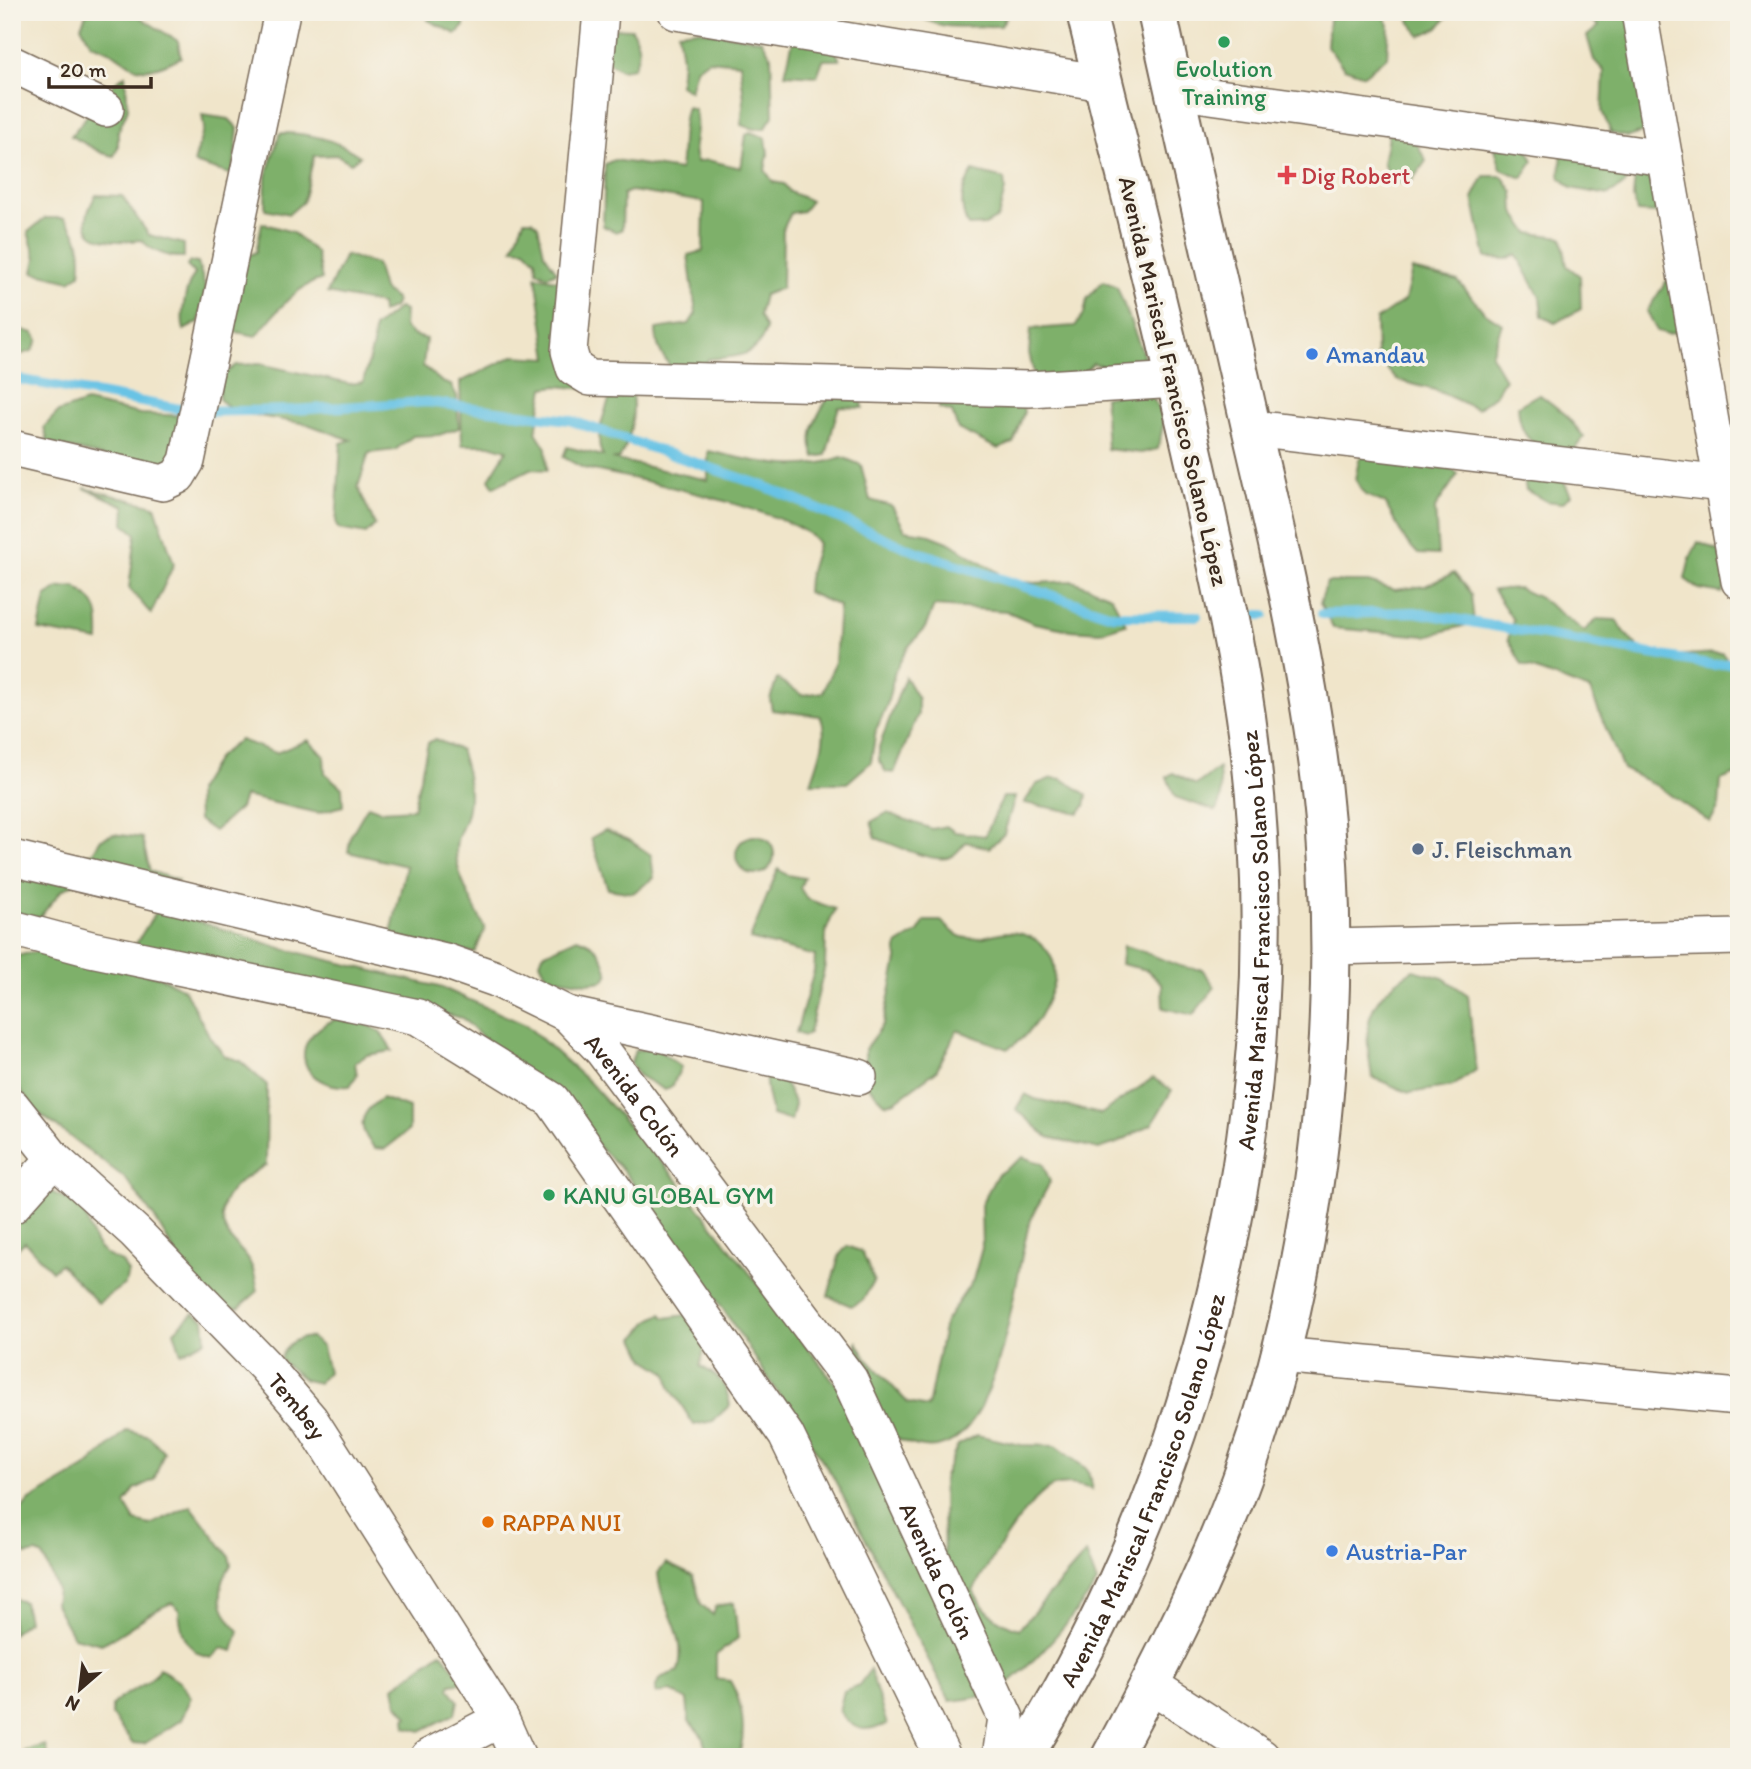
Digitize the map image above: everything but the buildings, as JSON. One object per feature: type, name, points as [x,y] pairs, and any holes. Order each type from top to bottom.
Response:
[{"type":"main road","name":"Avenida Mariscal Francisco Solano López","points":[[1023,1757],[1074,1670],[1129,1562],[1176,1438],[1221,1271],[1252,1087],[1257,1038],[1259,878],[1249,738],[1227,607],[1177,380],[1086,12]]},
{"type":"main road","points":[[1111,1757],[1151,1685],[1222,1532],[1250,1459],[1279,1355],[1308,1215],[1325,1066],[1331,947],[1323,812],[1297,623],[1157,12]]},
{"type":"street","points":[[12,448],[163,483],[178,476],[187,461],[282,12]]},
{"type":"street","points":[[601,12],[569,351],[574,368],[590,378],[1016,388],[1102,387],[1177,380]]},
{"type":"street","points":[[676,12],[1103,83]]},
{"type":"street","points":[[1639,12],[1665,158],[1731,486],[1739,582]]},
{"type":"street","points":[[12,64],[106,109]]},
{"type":"street","points":[[1174,91],[1665,158]]},
{"type":"street","points":[[1252,428],[1731,486]]},
{"type":"street","name":"Avenida Colón","points":[[14,866],[445,961],[496,979],[566,1014],[602,1050],[850,1380],[1006,1718],[1000,1757]]},
{"type":"street","points":[[12,928],[91,949],[418,1017],[552,1100],[786,1434],[943,1757]]},
{"type":"street","points":[[1331,947],[1739,937]]},
{"type":"street","points":[[566,1014],[859,1077]]},
{"type":"street","name":"Tembey","points":[[12,1106],[54,1159],[135,1232],[264,1365],[310,1419],[501,1719],[518,1757]]},
{"type":"street","points":[[12,1206],[54,1159]]},
{"type":"street","points":[[1279,1355],[1739,1397]]},
{"type":"street","points":[[1151,1685],[1262,1757]]},
{"type":"street","points":[[428,1757],[501,1719]]},
{"type":"green space","points":[[87,12],[141,12],[141,18],[178,41],[181,57],[150,69],[132,66],[105,49],[91,44],[81,26]]},
{"type":"green space","points":[[427,12],[499,12],[496,17],[465,13],[464,26],[456,34],[428,20]]},
{"type":"green space","points":[[1009,12],[1001,26],[966,27],[934,23],[915,13]]},
{"type":"green space","points":[[1333,12],[1382,12],[1389,25],[1387,57],[1364,75],[1344,68],[1327,46],[1329,19]]},
{"type":"green space","points":[[1404,12],[1451,12],[1438,28],[1420,36]]},
{"type":"green space","points":[[1580,12],[1631,12],[1650,130],[1628,137],[1611,133],[1602,111],[1604,71],[1594,60],[1587,36],[1599,26]]},
{"type":"green space","points":[[610,28],[632,29],[638,48],[638,57],[633,68],[621,70],[605,61]]},
{"type":"green space","points":[[697,30],[762,40],[771,56],[773,116],[765,128],[755,129],[741,125],[744,99],[740,63],[708,60],[696,69],[690,91],[680,85],[682,59],[678,32]]},
{"type":"green space","points":[[825,30],[840,60],[823,60],[817,76],[785,74],[795,32]]},
{"type":"green space","points":[[125,75],[128,109],[118,132],[118,147],[114,156],[102,153],[71,136],[90,112],[109,97],[113,84]]},
{"type":"green space","points":[[687,107],[694,109],[696,116],[694,149],[697,162],[707,160],[741,168],[746,135],[750,132],[766,138],[768,154],[765,170],[773,182],[784,184],[790,192],[811,201],[803,211],[791,213],[783,229],[782,288],[764,295],[759,315],[766,329],[762,339],[751,351],[744,354],[708,359],[702,370],[670,366],[659,349],[656,329],[689,324],[696,313],[688,255],[703,251],[704,202],[631,191],[623,194],[622,229],[616,232],[603,226],[605,164],[614,160],[680,170],[682,130]]},
{"type":"green space","points":[[202,115],[229,119],[238,128],[233,175],[194,163],[204,127]]},
{"type":"green space","points":[[1390,126],[1411,133],[1426,161],[1410,183],[1392,182],[1383,163]]},
{"type":"green space","points":[[280,133],[322,138],[360,156],[351,163],[337,155],[314,156],[303,202],[289,214],[265,209],[266,176]]},
{"type":"green space","points":[[1525,144],[1533,161],[1522,178],[1501,169],[1495,148]]},
{"type":"green space","points":[[1562,151],[1634,171],[1625,184],[1608,195],[1571,188],[1560,177]]},
{"type":"green space","points":[[1654,168],[1657,213],[1637,212],[1633,198],[1635,176]]},
{"type":"green space","points":[[973,171],[1004,179],[1005,190],[998,218],[985,225],[968,226],[963,212],[964,191]]},
{"type":"green space","points":[[1484,176],[1502,176],[1513,192],[1514,212],[1529,233],[1562,237],[1567,266],[1580,276],[1581,309],[1555,323],[1542,316],[1540,297],[1517,255],[1507,259],[1486,258],[1473,198]]},
{"type":"green space","points":[[96,195],[122,196],[149,235],[184,244],[184,257],[161,253],[142,240],[115,241],[95,236],[89,231],[86,222]]},
{"type":"green space","points":[[45,218],[64,218],[77,237],[81,258],[80,274],[70,281],[33,272],[36,258],[28,232]]},
{"type":"green space","points":[[524,220],[532,220],[538,226],[544,253],[557,272],[547,276],[537,271],[536,260],[525,249],[513,248]]},
{"type":"green space","points":[[262,223],[292,232],[316,252],[322,279],[293,295],[256,336],[231,331],[240,260],[256,252]]},
{"type":"green space","points":[[345,255],[376,264],[383,289],[396,300],[395,306],[382,313],[381,304],[327,293]]},
{"type":"green space","points":[[189,262],[198,263],[206,289],[199,322],[184,330],[184,302],[188,286],[195,274],[187,266]]},
{"type":"green space","points":[[1412,270],[1458,281],[1484,312],[1502,324],[1491,355],[1505,379],[1495,395],[1477,409],[1435,390],[1397,380],[1377,358],[1376,320],[1405,300]]},
{"type":"green space","points":[[1673,271],[1691,328],[1668,334],[1657,331],[1647,311]]},
{"type":"green space","points":[[536,276],[581,285],[579,359],[607,391],[557,386],[544,388],[536,432],[546,448],[547,470],[530,469],[494,487],[489,479],[507,450],[490,445],[462,445],[460,382],[513,356],[548,358]]},
{"type":"green space","points":[[1103,281],[1117,287],[1145,359],[1110,368],[1093,363],[1072,385],[1037,386],[1029,353],[1031,329],[1075,326],[1084,314],[1087,299]]},
{"type":"green space","points":[[399,308],[405,311],[404,327],[413,335],[426,339],[423,366],[442,382],[451,385],[457,396],[459,428],[439,435],[413,436],[395,450],[369,453],[358,487],[375,525],[366,534],[339,529],[336,525],[341,443],[351,440],[307,424],[235,412],[219,399],[220,377],[236,365],[260,364],[350,384],[363,382],[373,345],[374,328]]},
{"type":"green space","points":[[12,327],[34,333],[38,340],[32,351],[19,355],[12,351]]},
{"type":"green space","points":[[842,377],[859,381],[863,408],[839,407],[826,455],[815,457],[812,446],[814,425],[823,405]]},
{"type":"green space","points":[[943,377],[1021,399],[1024,412],[1013,443],[998,449],[958,429],[952,412],[939,408]]},
{"type":"green space","points":[[613,388],[630,388],[633,405],[627,443],[619,459],[612,459],[708,480],[708,451],[759,462],[792,465],[809,465],[842,457],[861,465],[870,500],[892,506],[905,530],[925,533],[948,542],[996,571],[1004,580],[1034,583],[1073,581],[1111,596],[1126,624],[1100,632],[1070,630],[1034,623],[1006,611],[934,606],[925,628],[908,647],[895,671],[887,705],[876,730],[871,762],[847,783],[811,783],[823,740],[820,716],[772,710],[770,699],[777,679],[803,695],[823,692],[835,662],[839,606],[807,592],[808,578],[818,544],[805,532],[748,508],[671,487],[583,468],[563,457],[567,447],[603,456],[600,431]]},
{"type":"green space","points":[[1146,389],[1165,417],[1158,449],[1141,453],[1107,449],[1104,397]]},
{"type":"green space","points":[[1539,394],[1565,414],[1584,437],[1568,457],[1551,457],[1571,495],[1562,503],[1546,501],[1526,490],[1523,474],[1550,457],[1526,436],[1519,416],[1518,406]]},
{"type":"green space","points":[[86,402],[140,414],[188,416],[182,476],[48,443],[44,427],[58,412]]},
{"type":"green space","points":[[1365,452],[1437,460],[1458,474],[1435,508],[1438,555],[1418,554],[1405,540],[1385,503],[1365,495],[1355,479],[1359,460]]},
{"type":"green space","points":[[84,488],[155,506],[174,564],[151,614],[129,588],[136,534],[124,524],[125,506]]},
{"type":"green space","points":[[1698,542],[1719,551],[1728,578],[1722,593],[1699,589],[1685,579],[1690,558]]},
{"type":"green space","points":[[1454,573],[1471,594],[1474,623],[1426,636],[1333,628],[1320,603],[1327,582],[1368,582],[1395,590],[1425,586]]},
{"type":"green space","points":[[75,587],[89,598],[96,609],[99,641],[39,630],[46,596],[59,588]]},
{"type":"green space","points":[[1518,588],[1540,598],[1584,631],[1597,619],[1616,620],[1637,647],[1651,655],[1722,653],[1734,669],[1739,649],[1739,773],[1721,780],[1719,806],[1710,822],[1654,784],[1623,769],[1590,690],[1522,665],[1508,639],[1513,620],[1493,590]]},
{"type":"green space","points":[[905,677],[918,699],[918,714],[894,773],[886,772],[879,761],[879,747]]},
{"type":"green space","points":[[435,739],[460,750],[467,776],[469,802],[456,852],[460,875],[485,929],[475,952],[452,952],[391,934],[406,866],[348,852],[351,835],[368,806],[381,811],[413,809],[428,743]]},
{"type":"green space","points":[[240,740],[276,753],[308,740],[324,756],[325,773],[342,788],[343,806],[318,813],[244,796],[240,808],[214,831],[198,820],[197,791],[218,757]]},
{"type":"green space","points":[[1219,768],[1221,798],[1216,811],[1175,797],[1167,777],[1173,773],[1196,785]]},
{"type":"green space","points":[[1052,778],[1062,779],[1087,795],[1085,806],[1079,813],[1024,803],[1037,784]]},
{"type":"green space","points":[[1003,797],[1015,797],[1004,834],[989,848],[966,842],[950,857],[924,856],[876,838],[871,822],[887,813],[932,829],[946,826],[955,832],[985,836]]},
{"type":"green space","points":[[605,830],[629,840],[651,855],[654,878],[633,893],[608,889],[591,838]]},
{"type":"green space","points":[[113,834],[142,838],[150,871],[179,881],[77,882],[61,891],[40,917],[12,913],[12,882],[93,852],[101,839]]},
{"type":"green space","points":[[755,836],[768,842],[774,855],[768,868],[755,874],[742,868],[736,855],[742,842]]},
{"type":"green space","points":[[778,869],[787,875],[804,878],[800,888],[807,899],[835,909],[826,931],[825,965],[809,1033],[804,1036],[796,1033],[814,971],[815,956],[750,939]]},
{"type":"green space","points":[[158,908],[284,949],[443,988],[526,1025],[590,1083],[674,1176],[846,1397],[944,1583],[943,1479],[958,1445],[977,1435],[1021,1445],[1055,1446],[1088,1470],[1092,1489],[1064,1484],[1044,1492],[1021,1517],[998,1550],[973,1591],[977,1598],[986,1610],[998,1619],[1019,1629],[1086,1553],[1097,1583],[1089,1595],[1043,1651],[1007,1684],[987,1694],[950,1701],[832,1475],[719,1303],[623,1170],[462,1018],[262,972],[134,947]]},
{"type":"green space","points":[[925,921],[941,921],[956,934],[968,938],[1009,932],[1032,938],[1040,943],[1052,959],[1054,980],[1039,1017],[1029,1032],[1015,1044],[1007,1049],[957,1030],[936,1071],[895,1101],[886,1104],[866,1084],[865,1049],[883,1024],[897,960],[897,945],[918,932]]},
{"type":"green space","points":[[577,938],[590,944],[601,955],[608,974],[603,981],[587,983],[547,977],[540,962],[543,954]]},
{"type":"green space","points":[[1123,946],[1182,966],[1202,969],[1215,987],[1193,1015],[1163,1008],[1162,984],[1147,970],[1121,964]]},
{"type":"green space","points":[[51,948],[160,977],[184,989],[211,1039],[225,1056],[240,1061],[267,1085],[266,1165],[237,1184],[224,1202],[222,1212],[228,1235],[244,1253],[254,1271],[258,1291],[239,1308],[206,1306],[154,1217],[125,1178],[36,1111],[12,1079],[12,957]]},
{"type":"green space","points":[[1413,970],[1443,978],[1468,995],[1476,1070],[1453,1086],[1409,1093],[1372,1077],[1368,1028],[1376,1003],[1397,981]]},
{"type":"green space","points":[[336,1019],[376,1029],[392,1051],[367,1055],[355,1063],[357,1075],[350,1086],[334,1085],[321,1080],[311,1073],[305,1063],[304,1051],[309,1040],[319,1029]]},
{"type":"green space","points":[[657,1049],[681,1067],[673,1085],[665,1090],[638,1075],[631,1063],[635,1050]]},
{"type":"green space","points":[[776,1066],[795,1104],[791,1121],[772,1115],[766,1090],[766,1075]]},
{"type":"green space","points":[[1153,1078],[1172,1090],[1152,1124],[1117,1143],[1099,1149],[1048,1137],[1016,1109],[1025,1094],[1035,1099],[1101,1114]]},
{"type":"green space","points":[[382,1098],[409,1108],[409,1130],[385,1149],[375,1148],[363,1127],[365,1115]]},
{"type":"green space","points":[[1023,1157],[1043,1164],[1050,1182],[1029,1225],[1008,1323],[985,1398],[968,1427],[946,1444],[918,1446],[905,1442],[884,1428],[871,1408],[859,1371],[857,1342],[866,1358],[908,1403],[928,1407],[945,1322],[973,1280],[982,1248],[981,1205],[997,1175]]},
{"type":"green space","points":[[45,1189],[83,1207],[91,1235],[99,1248],[122,1262],[128,1272],[125,1284],[98,1303],[60,1264],[52,1271],[25,1242],[12,1253],[12,1208]]},
{"type":"green space","points":[[847,1246],[862,1252],[874,1280],[863,1300],[851,1306],[828,1296],[839,1256]]},
{"type":"green space","points":[[193,1313],[204,1319],[206,1340],[181,1353],[174,1331]]},
{"type":"green space","points":[[661,1314],[665,1318],[693,1314],[705,1346],[700,1366],[721,1381],[730,1405],[713,1421],[694,1425],[670,1387],[667,1373],[645,1359],[635,1338],[650,1320]]},
{"type":"green space","points":[[311,1337],[322,1347],[328,1372],[318,1383],[305,1380],[280,1360],[291,1343]]},
{"type":"green space","points":[[127,1430],[149,1436],[164,1452],[154,1480],[135,1489],[125,1504],[135,1521],[150,1525],[191,1506],[229,1556],[231,1565],[221,1591],[227,1616],[239,1631],[233,1651],[222,1648],[211,1658],[196,1651],[186,1640],[179,1609],[172,1603],[101,1644],[73,1637],[55,1604],[57,1590],[43,1556],[37,1553],[26,1555],[12,1538],[12,1520],[30,1500],[85,1468]]},
{"type":"green space","points":[[666,1563],[693,1576],[701,1604],[713,1615],[716,1606],[734,1603],[738,1638],[716,1655],[716,1679],[730,1681],[738,1699],[743,1728],[738,1757],[708,1757],[702,1736],[689,1721],[687,1700],[671,1691],[656,1693],[656,1685],[662,1677],[678,1671],[680,1657],[677,1632],[658,1573]]},
{"type":"green space","points":[[12,1598],[24,1602],[28,1621],[12,1634]]},
{"type":"green space","points":[[441,1652],[464,1682],[451,1684],[449,1688],[458,1701],[455,1714],[421,1731],[406,1727],[405,1718],[408,1716],[397,1703],[394,1687]]},
{"type":"green space","points":[[159,1668],[179,1681],[191,1697],[181,1720],[144,1744],[132,1743],[112,1716],[112,1705],[143,1685]]},
{"type":"green space","points":[[870,1670],[887,1725],[865,1729],[855,1727],[839,1711],[844,1691],[859,1685]]},
{"type":"green space","points":[[45,1745],[49,1757],[22,1757],[25,1751]]},
{"type":"waterway","points":[[12,378],[196,412],[292,410],[427,402],[569,420],[764,486],[912,550],[1112,615],[1197,616]]},
{"type":"waterway","points":[[1322,614],[1415,612],[1713,665],[1739,662]]},
{"type":"waterway","points":[[1258,615],[1264,615]]},
{"type":"place","name":"Evolution Training","points":[[1224,42]]},
{"type":"place","name":"Dig Robert","points":[[1287,175]]},
{"type":"place","name":"Amandau","points":[[1312,354]]},
{"type":"place","name":"J. Fleischman","points":[[1418,849]]},
{"type":"place","name":"KANU GLOBAL GYM","points":[[549,1195]]},
{"type":"place","name":"RAPPA NUI","points":[[488,1522]]},
{"type":"place","name":"Austria-Par","points":[[1332,1551]]}]
